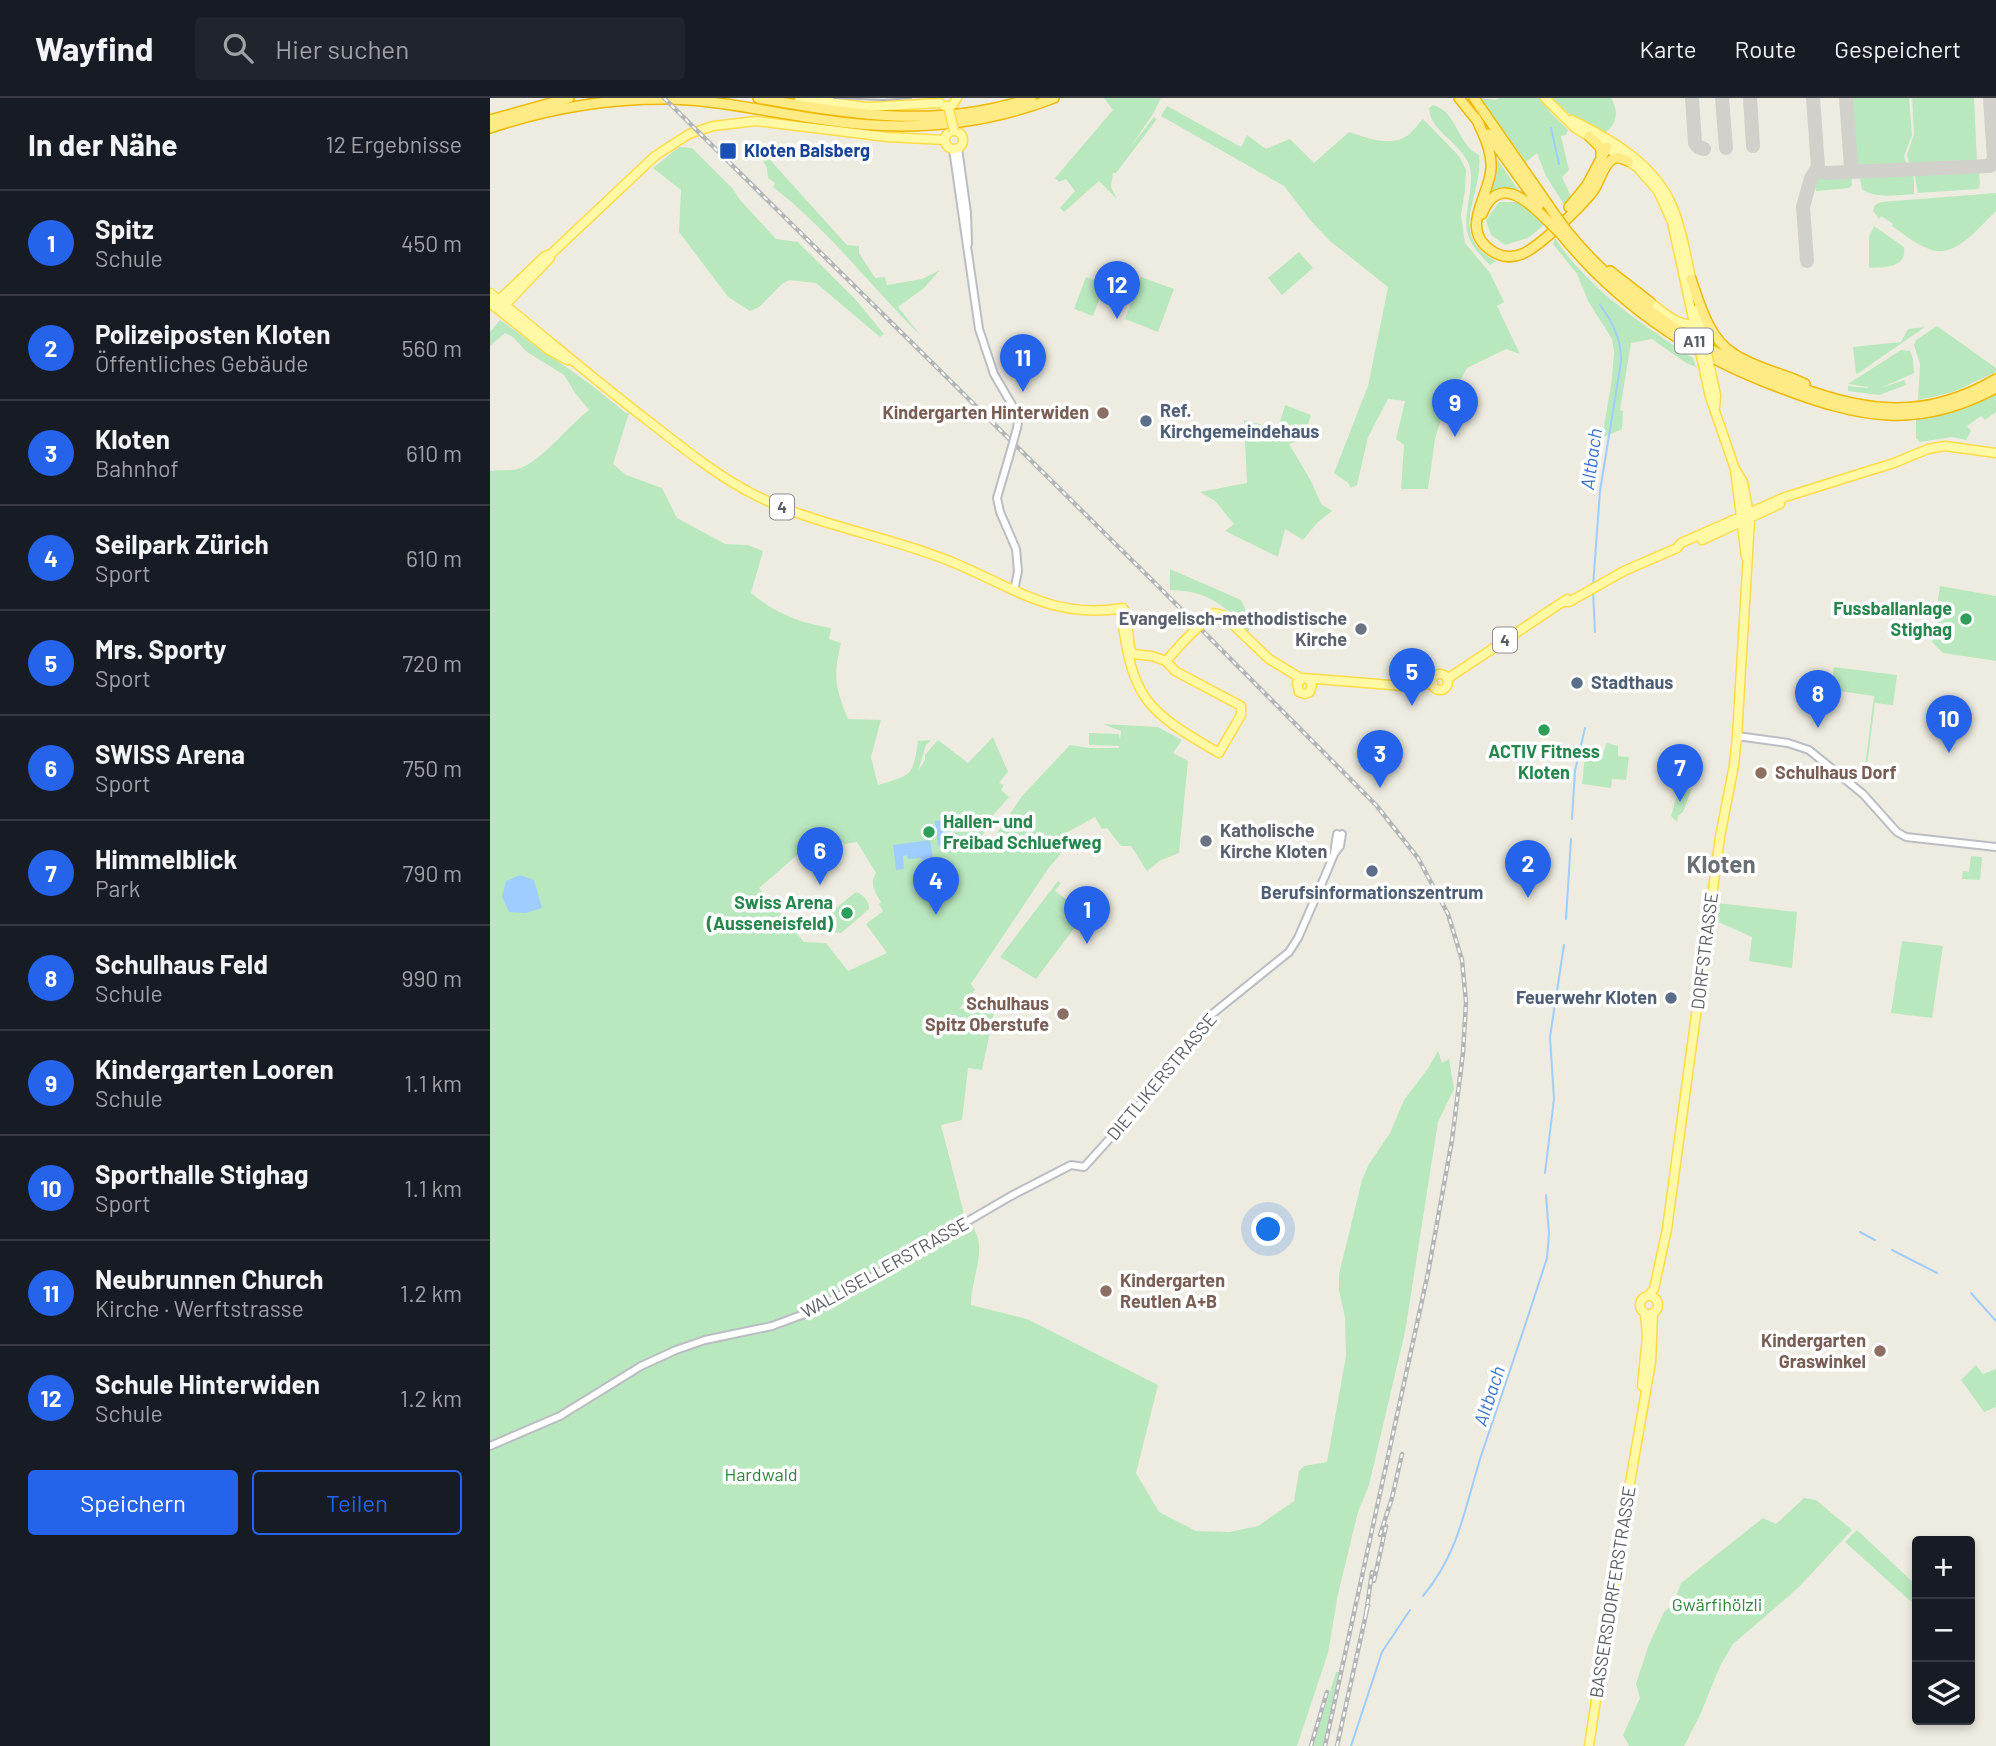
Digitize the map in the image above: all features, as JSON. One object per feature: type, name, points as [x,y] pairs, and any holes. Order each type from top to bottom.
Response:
[{"type":"highway","points":[[491,126],[569,98]]},
{"type":"highway","points":[[758,98],[861,115],[896,117],[985,111],[1031,98]]},
{"type":"highway","points":[[934,116],[976,110],[1018,98]]},
{"type":"highway","points":[[491,126],[578,105],[658,99],[712,102],[872,126],[939,126],[993,118],[1054,98]]},
{"type":"highway","name":"A11","points":[[1459,98],[1549,216],[1620,288],[1657,318],[1687,338],[1749,369],[1831,399],[1904,412]]},
{"type":"highway","name":"A11","points":[[1474,98],[1549,216]]},
{"type":"highway","points":[[1476,118],[1488,144],[1491,164],[1476,227],[1482,242],[1497,254],[1515,256],[1537,245],[1589,196],[1610,146]]},
{"type":"highway","points":[[1588,136],[1601,148],[1602,167]]},
{"type":"highway","points":[[1549,216],[1525,198],[1508,193],[1497,196],[1487,204],[1480,224],[1486,239],[1495,247],[1510,251],[1526,246],[1579,197],[1602,167],[1615,158],[1628,161]]},
{"type":"highway","points":[[1565,232],[1650,302]]},
{"type":"highway","name":"A11","points":[[1565,232],[1591,270],[1631,306],[1673,337],[1716,362],[1840,409],[1873,415],[1904,412]]},
{"type":"highway","points":[[1691,279],[1709,325],[1727,350],[1851,404]]},
{"type":"highway","points":[[1920,410],[1958,397],[1996,379]]},
{"type":"highway","points":[[1904,412],[1954,406],[1996,388]]},
{"type":"main road","points":[[799,98],[847,106],[939,100],[955,103],[954,131]]},
{"type":"main road","points":[[905,104],[927,98]]},
{"type":"main road","points":[[1545,98],[1588,136],[1610,146],[1628,161],[1652,183],[1666,206],[1698,325],[1710,397],[1735,469],[1746,518]]},
{"type":"main road","points":[[1563,115],[1643,165],[1668,196],[1680,230],[1698,325]]},
{"type":"main road","points":[[497,304],[544,256],[551,254],[655,156],[689,134],[735,122],[762,121],[888,137],[945,139]]},
{"type":"main road","points":[[954,131],[960,133],[963,138],[962,144],[955,149],[948,147],[945,139],[954,131]]},
{"type":"main road","name":"4","points":[[490,293],[497,304],[550,350],[579,367],[711,469],[753,494],[800,514],[950,561],[1014,591],[1066,610],[1095,612],[1123,608]]},
{"type":"main road","points":[[1650,302],[1679,323],[1698,325]]},
{"type":"main road","name":"4","points":[[1676,548],[1728,530],[1785,497],[1902,460],[1928,449],[1945,446],[1996,453]]},
{"type":"main road","name":"4","points":[[1166,661],[1214,613],[1223,615],[1269,659],[1305,683],[1331,681],[1403,687],[1433,683],[1437,689],[1443,689],[1447,685],[1447,679],[1563,602],[1676,548],[1681,543],[1746,518]]},
{"type":"main road","name":"DORFSTRASSE","points":[[1746,518],[1743,536],[1747,560]]},
{"type":"main road","name":"DORFSTRASSE","points":[[1658,1304],[1662,1258],[1720,838],[1734,765],[1747,610],[1746,518]]},
{"type":"main road","points":[[1728,530],[1743,536]]},
{"type":"main road","points":[[1123,608],[1126,612],[1131,652],[1166,661],[1175,671],[1241,706],[1241,715],[1219,753],[1158,714],[1138,687],[1127,659],[1121,613],[1123,608]]},
{"type":"main road","points":[[1131,669],[1142,656]]},
{"type":"main road","name":"DORFSTRASSE","points":[[1648,1296],[1654,1289],[1662,1258]]},
{"type":"main road","points":[[1648,1296],[1654,1298],[1658,1304],[1656,1310],[1649,1313],[1641,1304],[1648,1296]]},
{"type":"main road","name":"BASSERSDORFERSTRASSE","points":[[1589,1746],[1637,1438],[1649,1313]]},
{"type":"street","points":[[955,149],[964,238],[983,346],[997,381],[1017,415],[1017,428],[997,498],[1016,549],[1018,572],[1014,591]]},
{"type":"street","points":[[1737,736],[1788,743],[1809,750],[1876,805],[1897,832],[1906,837],[1996,848]]},
{"type":"street","name":"DIETLIKERSTRASSE","points":[[1084,1167],[1127,1121],[1212,1015],[1289,952],[1306,921],[1340,834]]},
{"type":"street","name":"WALLISELLERSTRASSE","points":[[490,1446],[560,1416],[641,1366],[676,1350],[705,1340],[772,1326],[815,1310],[1013,1195],[1071,1165],[1084,1167]]},
{"type":"green space","points":[[1104,98],[1161,98],[1131,146],[1154,117],[1157,119],[1116,173],[1113,173],[1111,187],[1117,199],[1099,181],[1064,212],[1060,208],[1075,191],[1066,179],[1059,182],[1055,178],[1113,110]]},
{"type":"green space","points":[[1481,98],[1541,98],[1550,112],[1568,130],[1566,135],[1561,136],[1569,170],[1562,177],[1572,199],[1565,206],[1546,176],[1537,153],[1526,162]]},
{"type":"green space","points":[[1551,98],[1611,98],[1616,111],[1615,121],[1607,131],[1594,130],[1577,120]]},
{"type":"green space","points":[[1852,98],[1909,98],[1912,135],[1904,156],[1907,167],[1859,167]]},
{"type":"green space","points":[[1912,98],[1974,98],[1977,162],[1910,166],[1907,155],[1914,134]]},
{"type":"green space","points":[[1433,105],[1448,114],[1466,144],[1479,155],[1470,227],[1473,239],[1481,251],[1496,261],[1490,265],[1474,247],[1467,232],[1471,182],[1469,165],[1460,150],[1435,124],[1429,108]]},
{"type":"green space","points":[[1167,106],[1241,147],[1247,135],[1266,149],[1290,139],[1314,163],[1349,132],[1393,141],[1407,136],[1423,119],[1459,156],[1466,170],[1461,215],[1465,243],[1490,273],[1504,302],[1497,306],[1520,354],[1506,349],[1467,368],[1443,413],[1435,439],[1428,489],[1401,489],[1404,445],[1396,439],[1405,401],[1388,399],[1368,437],[1357,485],[1351,488],[1334,473],[1368,386],[1388,287],[1330,241],[1284,186],[1161,116]]},
{"type":"green space","points":[[753,141],[847,245],[859,246],[859,253],[875,278],[885,277],[887,285],[922,279],[940,270],[924,288],[898,307],[921,336],[831,240],[773,187],[775,183],[768,178],[767,168]]},
{"type":"green space","points":[[679,147],[692,148],[733,189],[776,239],[798,242],[856,300],[884,334],[880,337],[816,283],[789,280],[759,307],[750,311],[728,297],[679,232],[681,190],[653,168]]},
{"type":"green space","points":[[1497,159],[1519,191],[1507,190],[1489,196]]},
{"type":"green space","points":[[1911,172],[1914,194],[1880,195],[1862,189],[1860,179],[1864,174]]},
{"type":"green space","points":[[1914,172],[1979,172],[1978,189],[1918,193]]},
{"type":"green space","points":[[1851,175],[1852,185],[1849,188],[1816,191],[1815,177]]},
{"type":"green space","points":[[1996,193],[1996,211],[1966,240],[1948,250],[1929,249],[1919,244],[1881,216],[1879,219],[1873,211],[1875,205],[1881,202]]},
{"type":"green space","points":[[1499,202],[1522,202],[1544,225],[1528,238],[1505,245],[1491,235],[1486,220]]},
{"type":"green space","points":[[1874,226],[1904,247],[1904,254],[1898,263],[1869,268],[1869,237]]},
{"type":"green space","points":[[1555,238],[1583,274],[1600,290],[1636,319],[1693,358],[1696,367],[1652,339],[1631,343],[1620,410],[1623,411],[1622,429],[1602,438],[1612,379],[1612,339],[1588,301],[1577,274],[1553,244]]},
{"type":"green space","points":[[1299,252],[1313,268],[1282,295],[1268,278]]},
{"type":"green space","points":[[1086,277],[1105,284],[1093,316],[1074,309]]},
{"type":"green space","points":[[1141,277],[1174,289],[1158,332],[1125,319]]},
{"type":"green space","name":"Hardwald","points":[[500,320],[629,413],[613,464],[626,475],[662,488],[677,518],[725,544],[748,545],[763,551],[751,593],[789,616],[831,628],[829,639],[841,643],[837,682],[848,719],[881,720],[871,757],[878,785],[909,773],[918,741],[931,740],[926,745],[918,771],[925,755],[938,740],[968,763],[993,737],[1008,772],[999,783],[1004,785],[1001,790],[1009,797],[986,823],[989,826],[981,837],[984,839],[995,836],[1022,796],[1070,745],[1119,748],[1089,745],[1089,733],[1119,734],[1120,740],[1121,731],[1103,724],[1158,727],[1182,740],[1173,753],[1188,761],[1179,853],[1161,860],[1147,871],[1131,846],[1121,846],[1107,828],[1102,829],[1095,817],[1064,834],[1060,855],[971,984],[975,990],[959,1009],[996,1003],[982,1070],[968,1068],[962,1120],[941,1125],[965,1218],[978,1238],[978,1259],[971,1305],[1027,1319],[1158,1385],[1136,1473],[1159,1512],[1196,1531],[1230,1532],[1258,1526],[1294,1501],[1299,1471],[1304,1466],[1327,1462],[1346,1356],[1345,1318],[1339,1290],[1339,1274],[1362,1180],[1369,1164],[1390,1133],[1404,1100],[1438,1051],[1442,1063],[1449,1059],[1454,1089],[1438,1122],[1405,1332],[1369,1485],[1358,1512],[1338,1594],[1328,1653],[1297,1746],[490,1746],[490,471],[515,470],[527,465],[589,410],[564,375],[527,352],[513,337],[505,333],[490,346],[490,332]],"holes":[[[836,837],[844,844],[857,842],[876,873],[873,884],[883,911],[866,924],[887,953],[848,971],[826,943],[804,942],[759,888],[817,838]]]},
{"type":"green space","points":[[1937,326],[1996,368],[1996,372],[1953,392],[1918,400],[1920,364],[1914,345],[1916,340]]},
{"type":"green space","points":[[1925,327],[1856,374],[1853,347],[1901,342],[1908,329]]},
{"type":"green space","points":[[1901,350],[1910,351],[1914,373],[1881,388],[1904,380],[1906,385],[1879,395],[1848,391],[1848,386],[1868,388],[1848,384]]},
{"type":"green space","points":[[1996,392],[1996,412],[1985,420],[1981,416],[1967,426],[1971,431],[1966,440],[1952,437],[1920,442],[1916,438],[1916,419],[1957,409]]},
{"type":"green space","points":[[1285,405],[1311,415],[1303,440],[1289,444],[1321,504],[1332,511],[1317,523],[1303,540],[1285,529],[1278,557],[1225,531],[1234,524],[1215,501],[1200,492],[1247,483],[1244,420],[1278,429]]},
{"type":"green space","points":[[1170,569],[1241,600],[1252,624],[1248,632],[1223,607],[1205,596],[1170,590]]},
{"type":"green space","name":"Fussballanlage Stighag","points":[[1940,586],[1996,596],[1996,661],[1943,653],[1932,642]]},
{"type":"green space","points":[[1834,667],[1897,675],[1893,705],[1875,703],[1865,781],[1874,696],[1831,690]]},
{"type":"green space","points":[[1607,743],[1618,746],[1618,756],[1629,757],[1626,780],[1612,779],[1611,788],[1582,784],[1585,756],[1591,752],[1602,756]]},
{"type":"green space","points":[[1680,785],[1687,786],[1691,791],[1677,822],[1671,816]]},
{"type":"green space","points":[[1971,856],[1982,857],[1980,880],[1962,879],[1963,871],[1969,872]]},
{"type":"green space","points":[[1058,881],[1061,883],[1055,891],[1080,909],[1071,921],[1051,906],[1076,926],[1036,979],[1000,957]]},
{"type":"green space","name":"Swiss Arena (Ausseneisfeld)","points":[[856,892],[866,899],[869,909],[841,933],[834,932],[826,922],[826,916]]},
{"type":"green space","points":[[1716,903],[1797,912],[1792,968],[1749,961],[1752,937],[1714,920]]},
{"type":"green space","points":[[1902,941],[1943,946],[1932,1018],[1891,1013]]},
{"type":"green space","points":[[1976,1365],[1983,1374],[1996,1369],[1996,1407],[1984,1412],[1961,1380]]},
{"type":"green space","name":"Gwärfihölzli","points":[[1804,1498],[1816,1500],[1852,1530],[1799,1587],[1733,1644],[1720,1666],[1684,1746],[1629,1746],[1623,1735],[1640,1698],[1636,1684],[1648,1647],[1664,1612],[1674,1603],[1681,1583],[1763,1518],[1776,1524]]},
{"type":"green space","points":[[1857,1530],[1912,1581],[1912,1602],[1845,1542]]},
{"type":"green space","points":[[1336,1672],[1339,1672],[1323,1746],[1313,1746]]},
{"type":"water","points":[[952,819],[953,830],[948,830],[948,834],[955,834],[957,844],[938,846],[935,821]]},
{"type":"water","points":[[930,840],[933,859],[924,862],[920,858],[908,859],[907,855],[903,856],[904,869],[896,870],[893,845]]},
{"type":"water","points":[[520,875],[534,880],[542,908],[526,913],[509,912],[502,897],[506,881]]},
{"type":"waterway","name":"Altbach","points":[[1551,128],[1559,164]]},
{"type":"waterway","name":"Altbach","points":[[1593,586],[1600,491],[1621,362],[1616,332],[1600,305]]},
{"type":"waterway","name":"Altbach","points":[[1593,591],[1595,632]]},
{"type":"waterway","name":"Altbach","points":[[1572,819],[1575,771],[1585,728]]},
{"type":"waterway","name":"Altbach","points":[[1566,919],[1571,839]]},
{"type":"waterway","name":"Altbach","points":[[1545,1173],[1554,1099],[1550,1037],[1564,945]]},
{"type":"waterway","name":"Altbach","points":[[1423,1596],[1445,1562],[1460,1528],[1547,1258],[1549,1234],[1546,1195]]},
{"type":"waterway","points":[[1860,1232],[1875,1240]]},
{"type":"waterway","points":[[1892,1250],[1937,1273]]},
{"type":"waterway","points":[[1971,1293],[1996,1321]]},
{"type":"waterway","name":"Altbach","points":[[1351,1746],[1382,1652],[1410,1610]]},
{"type":"taxiway","points":[[1692,98],[1695,143],[1704,149]]},
{"type":"taxiway","points":[[1722,98],[1726,148]]},
{"type":"taxiway","points":[[1750,98],[1753,146]]},
{"type":"taxiway","points":[[1807,261],[1803,207],[1811,178],[1818,167],[1813,98]]},
{"type":"taxiway","points":[[1846,98],[1851,167],[1847,172]]},
{"type":"taxiway","points":[[1818,166],[1820,171],[1825,173],[1990,166],[1994,159],[1990,98]]},
{"type":"tram line","points":[[834,98],[911,98]]},
{"type":"railway","points":[[664,98],[1376,805],[1418,858],[1448,914],[1462,960],[1466,1002],[1463,1053],[1452,1140],[1428,1273],[1325,1746]]},
{"type":"railway","points":[[1380,1535],[1402,1454]]},
{"type":"railway","points":[[1374,1581],[1386,1526]]},
{"type":"railway","points":[[1366,1614],[1372,1572]]},
{"type":"railway","points":[[1337,1746],[1368,1605]]},
{"type":"railway","points":[[1311,1746],[1327,1692]]},
{"type":"place","name":"Kloten Balsberg","points":[[728,151]]},
{"type":"place","name":"Schule Hinterwiden","points":[[1117,319]]},
{"type":"place","name":"Neubrunnen Church","points":[[1023,392]]},
{"type":"place","name":"Kindergarten Hinterwiden","points":[[1103,413]]},
{"type":"place","name":"Ref. Kirchgemeindehaus","points":[[1146,421]]},
{"type":"place","name":"Kindergarten Looren","points":[[1455,437]]},
{"type":"place","name":"Fussballanlage Stighag","points":[[1966,619]]},
{"type":"place","name":"Evangelisch-methodistische Kirche","points":[[1361,629]]},
{"type":"place","name":"Stadthaus","points":[[1577,683]]},
{"type":"place","name":"Mrs. Sporty","points":[[1412,706]]},
{"type":"place","name":"Schulhaus Feld","points":[[1818,728]]},
{"type":"place","name":"ACTIV Fitness Kloten","points":[[1544,730]]},
{"type":"place","name":"Sporthalle Stighag","points":[[1949,753]]},
{"type":"place","name":"Schulhaus Dorf","points":[[1761,773]]},
{"type":"place","name":"Kloten","points":[[1380,788]]},
{"type":"place","name":"Himmelblick","points":[[1680,802]]},
{"type":"place","name":"Hallen- und Freibad Schluefweg","points":[[929,832]]},
{"type":"place","name":"Katholische Kirche Kloten","points":[[1206,841]]},
{"type":"place","name":"Berufsinformationszentrum","points":[[1372,871]]},
{"type":"place","name":"SWISS Arena","points":[[820,885]]},
{"type":"place","name":"Polizeiposten Kloten","points":[[1528,898]]},
{"type":"place","name":"Swiss Arena (Ausseneisfeld)","points":[[847,913]]},
{"type":"place","name":"Seilpark Zürich","points":[[936,915]]},
{"type":"place","name":"Spitz","points":[[1087,944]]},
{"type":"place","name":"Feuerwehr Kloten","points":[[1671,998]]},
{"type":"place","name":"Schulhaus Spitz Oberstufe","points":[[1063,1014]]},
{"type":"place","name":"Kindergarten Reutlen A+B","points":[[1106,1291]]},
{"type":"place","name":"Kindergarten Graswinkel","points":[[1880,1351]]},
{"type":"district","name":"Kloten","points":[[1721,865]]}]
